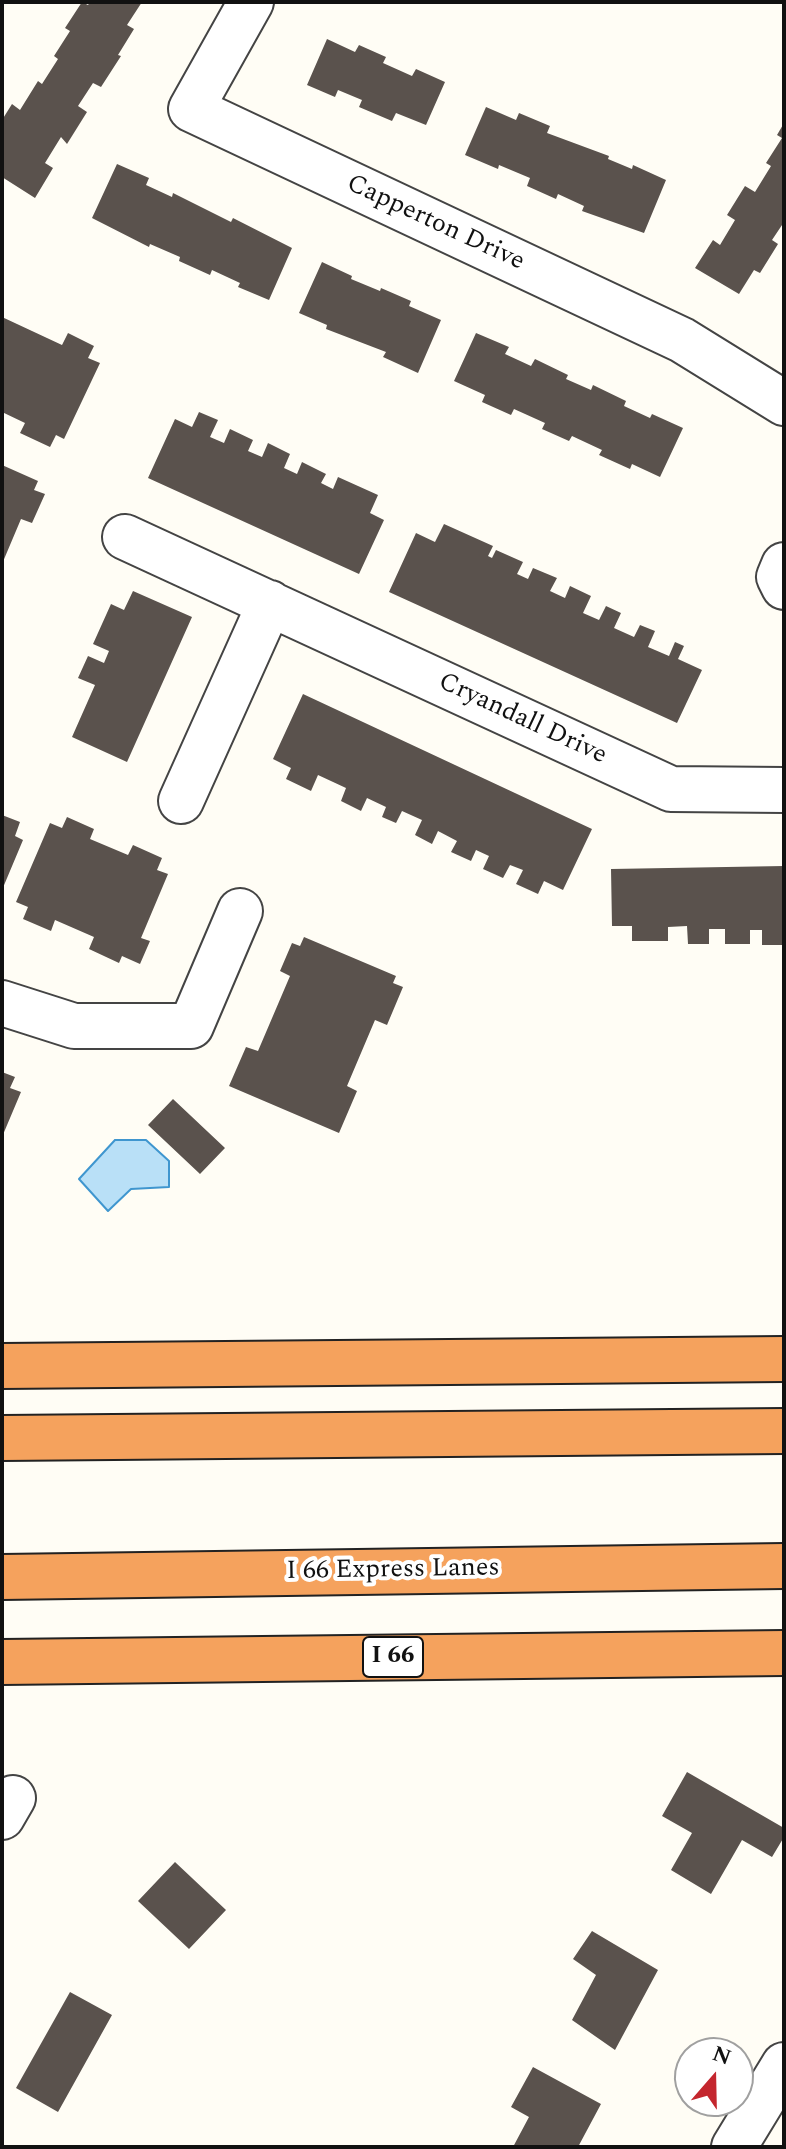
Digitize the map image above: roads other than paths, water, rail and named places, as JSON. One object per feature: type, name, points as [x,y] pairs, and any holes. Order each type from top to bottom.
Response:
[{"type":"highway","points":[[2,1366],[784,1359]]},
{"type":"highway","points":[[2,1438],[784,1431]]},
{"type":"highway","name":"I 66 Express Lanes","points":[[2,1577],[784,1566]]},
{"type":"highway","name":"I 66","points":[[2,1662],[784,1653]]},
{"type":"street","name":"Capperton Drive","points":[[251,2],[191,109],[682,340],[779,389]]},
{"type":"street","name":"Cryandall Drive","points":[[125,537],[671,789],[784,790]]},
{"type":"street","points":[[784,565],[779,577],[784,587]]},
{"type":"street","points":[[181,801],[270,603]]},
{"type":"street","points":[[2,1003],[74,1026],[191,1026],[240,911]]},
{"type":"street","points":[[734,2147],[784,2065]]},
{"type":"water","points":[[115,1140],[146,1140],[169,1161],[169,1187],[131,1189],[108,1211],[79,1179]]}]
